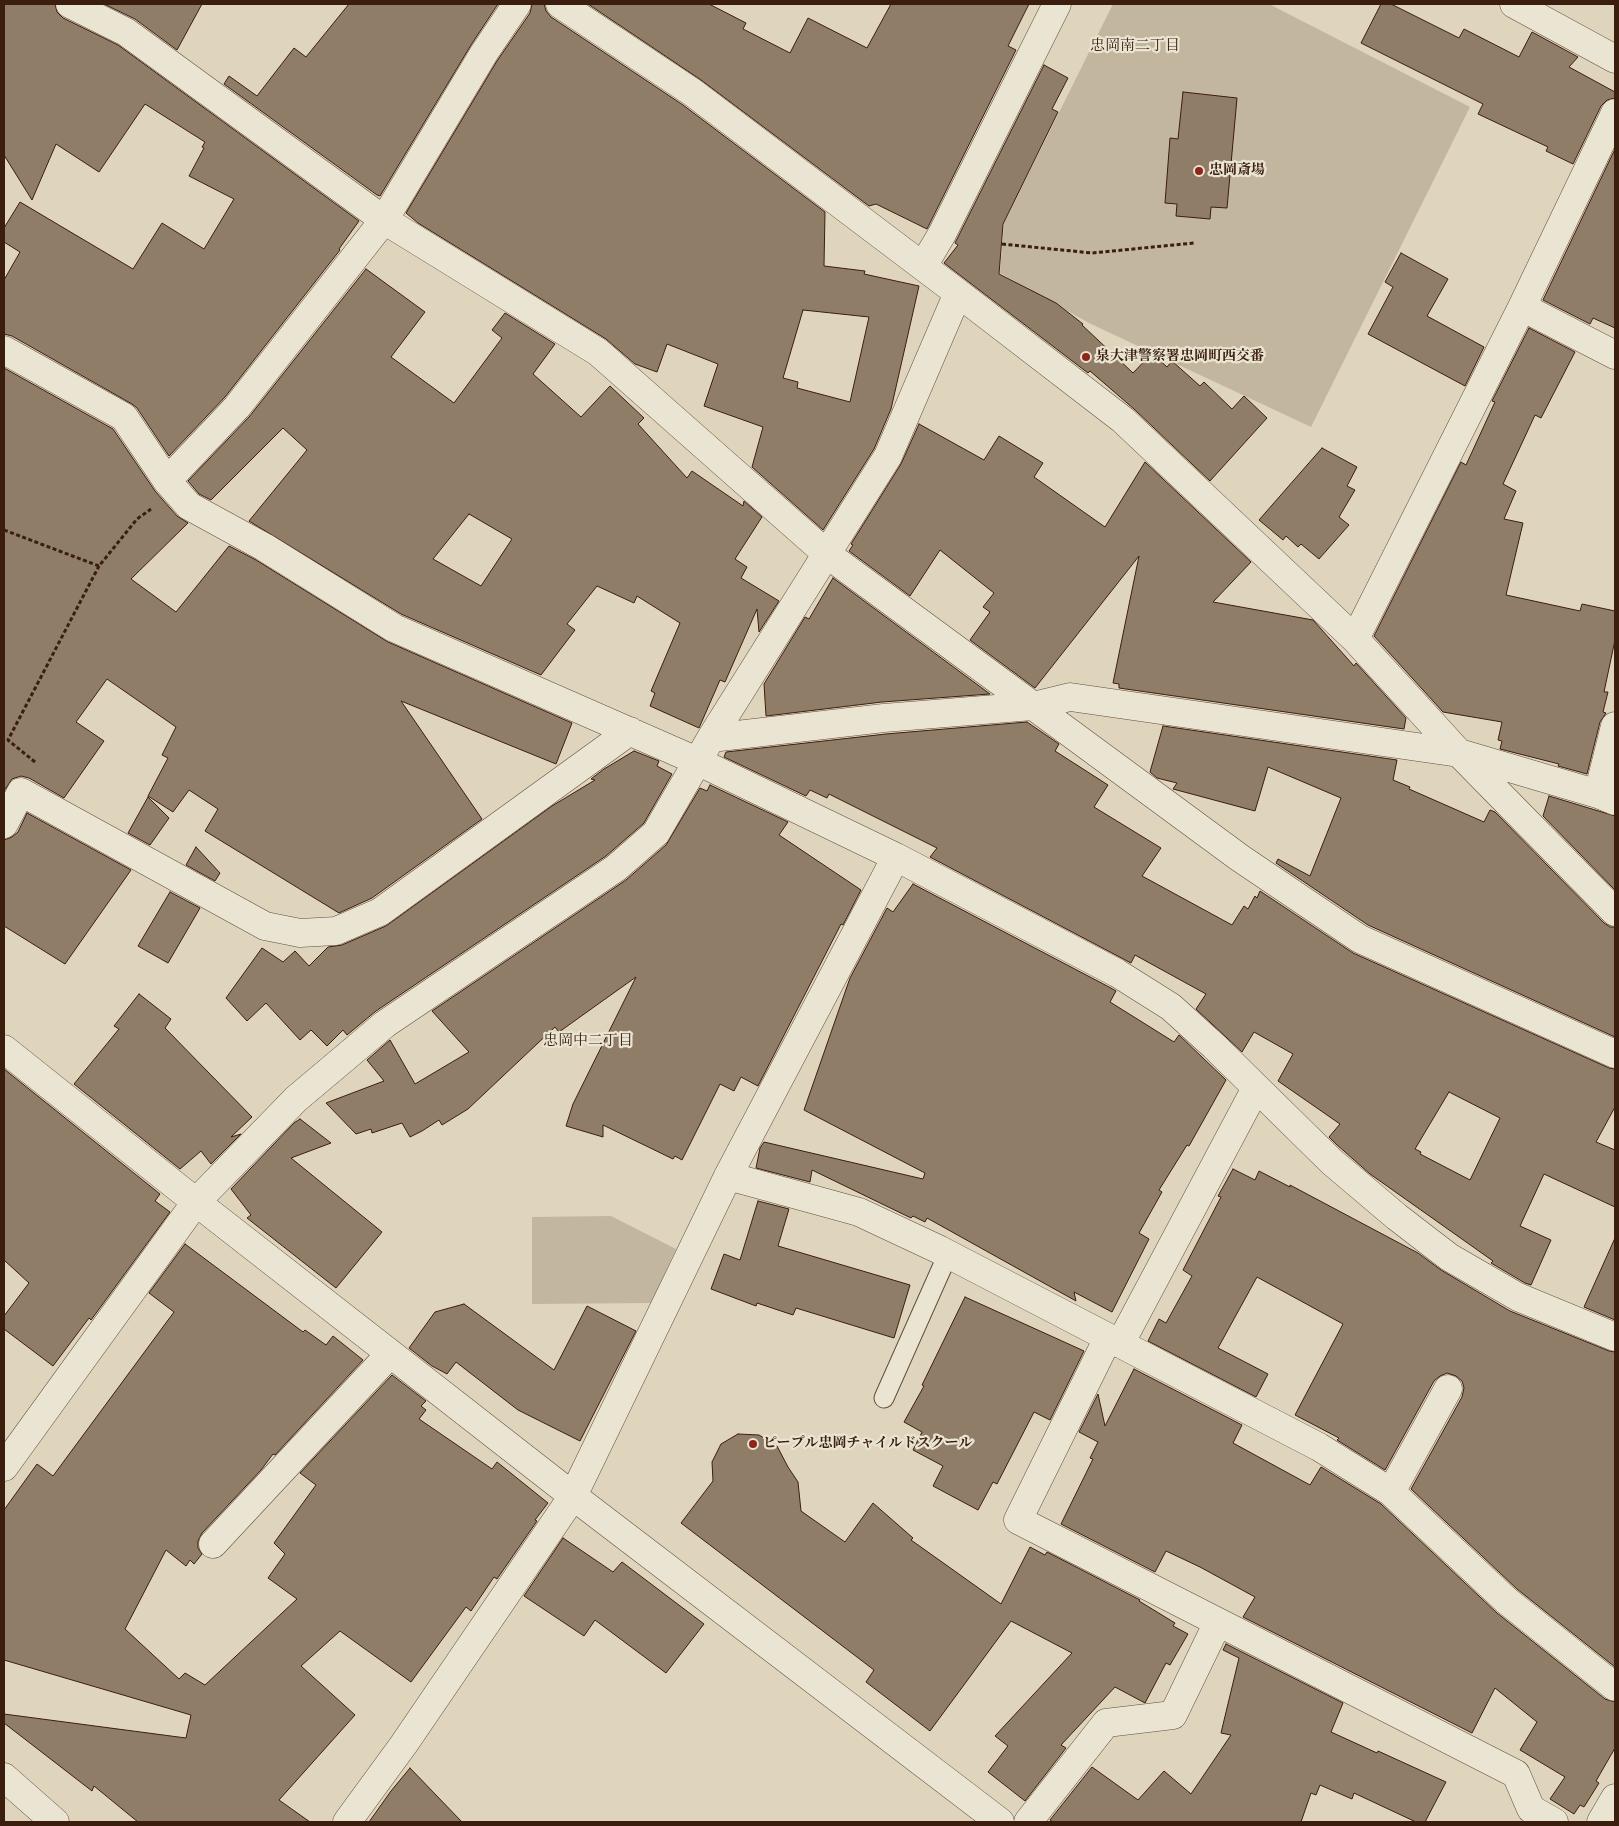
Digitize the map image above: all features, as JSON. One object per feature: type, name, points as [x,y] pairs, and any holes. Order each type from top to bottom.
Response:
[{"type":"street","points":[[70,4],[126,32],[384,220],[598,352],[828,555],[1240,858],[1360,939],[1615,1054]]},
{"type":"street","points":[[171,485],[237,407],[384,220],[484,53],[517,4]]},
{"type":"street","points":[[560,4],[692,92],[958,292],[1123,420],[1355,639],[1459,753],[1615,912]]},
{"type":"street","points":[[923,266],[942,234],[1057,4]]},
{"type":"street","points":[[1514,4],[1615,59]]},
{"type":"street","points":[[1355,639],[1522,307],[1615,113]]},
{"type":"street","points":[[4,1467],[196,1202],[296,1099],[385,1024],[616,868],[656,833],[711,738],[828,555],[888,456],[958,292]]},
{"type":"street","points":[[1522,307],[1615,355]]},
{"type":"street","points":[[4,350],[124,417],[171,485],[189,506],[264,548],[394,628],[697,761],[896,857],[1117,973],[1171,1007],[1214,1046],[1332,1162],[1397,1217],[1449,1257],[1518,1297],[1615,1337]]},
{"type":"street","points":[[711,738],[884,718],[1033,706],[1070,698],[1459,753],[1607,798],[1615,726]]},
{"type":"street","points":[[4,824],[21,792],[265,926],[300,933],[336,931],[380,912],[630,731]]},
{"type":"street","points":[[347,1822],[404,1744],[573,1496],[728,1176],[896,857]]},
{"type":"street","points":[[4,1049],[390,1354],[1000,1822]]},
{"type":"street","points":[[1256,1088],[1114,1341],[1018,1520],[1516,1774],[1531,1809],[1554,1822]]},
{"type":"street","points":[[728,1176],[859,1212],[948,1254],[1319,1447],[1391,1492],[1507,1601],[1615,1688]]},
{"type":"street","points":[[213,1544],[390,1354]]},
{"type":"street","points":[[1391,1492],[1448,1389]]},
{"type":"street","points":[[1028,1822],[1106,1723],[1172,1714],[1218,1622]]},
{"type":"street","points":[[4,1777],[55,1822]]},
{"type":"street","points":[[1601,1822],[1615,1798]]},
{"type":"lane","points":[[884,1398],[948,1254]]},
{"type":"path","points":[[1002,244],[1092,253],[1194,243]]},
{"type":"path","points":[[21,792],[37,764],[8,740],[99,566],[138,519],[171,485]]},
{"type":"path","points":[[4,530],[99,566]]},
{"type":"shaded area","points":[[1113,4],[1269,4],[1470,107],[1311,427],[1089,323],[1000,273],[1004,223]]},
{"type":"shaded area","points":[[611,1216],[676,1249],[651,1303],[532,1304],[532,1217]]},
{"type":"building","points":[[4,4],[55,4],[57,12],[63,18],[118,45],[359,221],[340,250],[225,397],[169,456],[137,408],[132,404],[12,336],[4,334],[4,280],[20,252],[4,242],[4,228],[20,202],[133,269],[162,223],[204,249],[234,199],[189,176],[204,148],[202,147],[205,142],[145,104],[99,172],[56,144],[32,200],[4,155]]},
{"type":"building","points":[[104,4],[202,4],[177,50],[135,19]]},
{"type":"building","points":[[349,4],[498,4],[471,45],[380,196],[224,84],[229,76],[257,96],[294,48],[306,57]]},
{"type":"building","points":[[532,4],[544,4],[546,11],[551,17],[683,105],[825,212],[824,266],[865,271],[864,274],[919,286],[891,409],[874,449],[823,530],[752,467],[763,427],[704,406],[718,364],[667,344],[657,372],[635,364],[606,339],[418,223],[406,213],[497,61],[530,13]],"holes":[[[803,310],[869,317],[850,402],[797,388],[798,382],[783,378]]]},
{"type":"building","points":[[588,4],[709,4],[746,23],[743,29],[790,53],[808,18],[867,48],[891,4],[1029,4],[1008,46],[1016,50],[927,229],[876,204],[869,206],[701,80]]},
{"type":"building","points":[[1381,4],[1391,4],[1459,38],[1464,29],[1519,57],[1532,32],[1578,57],[1569,67],[1615,92],[1615,98],[1607,100],[1601,106],[1573,164],[1546,151],[1548,147],[1478,114],[1483,104],[1361,43]]},
{"type":"building","points":[[1044,65],[1068,78],[1052,109],[1058,112],[1003,224],[999,274],[1056,303],[1083,324],[1133,373],[1152,353],[1167,367],[1172,361],[1200,386],[1204,382],[1232,409],[1244,396],[1267,418],[1210,481],[1134,409],[1090,371],[1088,373],[944,263],[958,245],[955,243]]},
{"type":"building","name":"忠岡斎場","points":[[1183,92],[1237,98],[1227,208],[1211,207],[1210,219],[1176,216],[1177,204],[1165,203],[1170,138],[1178,139]]},
{"type":"building","points":[[1615,149],[1615,328],[1593,318],[1590,324],[1543,300]]},
{"type":"building","points":[[1401,253],[1448,279],[1427,316],[1484,347],[1465,386],[1368,334],[1393,287],[1385,282]]},
{"type":"building","points":[[366,269],[425,312],[391,357],[454,403],[502,338],[492,330],[505,313],[555,344],[533,374],[581,417],[610,386],[644,418],[638,424],[687,478],[692,471],[743,506],[744,501],[762,517],[735,559],[747,567],[741,578],[779,601],[759,632],[757,609],[725,682],[720,680],[699,728],[650,706],[655,693],[651,691],[680,623],[637,596],[634,603],[597,586],[567,624],[575,630],[541,675],[401,614],[249,521],[307,450],[283,428],[211,500],[199,494],[188,481],[249,417]],"holes":[[[469,514],[512,539],[481,586],[433,559]]]},
{"type":"building","points":[[1529,328],[1575,352],[1541,418],[1535,415],[1503,484],[1516,491],[1504,519],[1523,523],[1506,595],[1580,611],[1582,604],[1615,611],[1615,640],[1604,692],[1608,692],[1603,712],[1606,713],[1600,722],[1587,774],[1558,766],[1559,764],[1500,749],[1502,741],[1498,740],[1502,722],[1443,712],[1374,636],[1461,462],[1466,465],[1495,402],[1492,401]]},
{"type":"building","points":[[4,368],[113,429],[155,491],[177,516],[188,523],[131,579],[176,612],[229,546],[256,560],[388,642],[572,723],[556,764],[401,701],[482,819],[372,898],[339,913],[205,831],[218,809],[189,790],[173,812],[148,796],[168,758],[162,755],[176,727],[107,679],[76,722],[104,741],[64,798],[29,778],[21,776],[12,779],[4,791]]},
{"type":"building","points":[[919,424],[984,460],[999,436],[1043,463],[1034,477],[1105,527],[1145,462],[1251,562],[1213,602],[1313,620],[1354,666],[1356,663],[1406,718],[1404,729],[1119,688],[1119,684],[1113,683],[1139,556],[1035,688],[970,640],[990,612],[983,607],[994,593],[940,550],[910,596],[849,551],[853,545],[851,544],[901,464]]},
{"type":"building","points":[[1322,448],[1357,467],[1347,486],[1355,490],[1339,517],[1349,525],[1319,559],[1301,544],[1298,547],[1286,536],[1283,540],[1259,520]]},
{"type":"building","points":[[833,578],[990,694],[882,702],[766,716],[764,684],[805,617],[809,619]]},
{"type":"building","points":[[1027,722],[1059,744],[1055,751],[1108,785],[1094,807],[1161,848],[1142,876],[1232,925],[1244,906],[1248,909],[1260,891],[1353,953],[1609,1068],[1615,1069],[1615,1107],[1596,1142],[1615,1150],[1615,1207],[1544,1174],[1520,1226],[1551,1240],[1531,1285],[1525,1283],[1491,1263],[1493,1261],[1370,1174],[1336,1144],[1329,1137],[1340,1124],[1278,1081],[1293,1054],[1254,1032],[1242,1052],[1196,1009],[1206,994],[1135,955],[1131,963],[930,857],[937,848],[829,794],[827,798],[810,790],[806,796],[724,757],[726,752],[886,734]],"holes":[[[1449,1092],[1500,1118],[1470,1180],[1420,1154],[1421,1152],[1415,1149]]]},
{"type":"building","points":[[1163,726],[1397,760],[1393,780],[1410,787],[1409,789],[1484,822],[1490,810],[1495,812],[1604,923],[1610,927],[1615,927],[1615,1037],[1368,925],[1276,863],[1278,859],[1310,876],[1341,798],[1268,767],[1255,811],[1173,789],[1177,783],[1157,778],[1150,772]]},
{"type":"building","points":[[634,751],[659,761],[657,766],[672,774],[644,823],[606,856],[376,1011],[347,1035],[343,1030],[327,1046],[311,1030],[300,1040],[266,1003],[247,1021],[226,998],[262,948],[283,962],[295,951],[309,966],[328,947],[342,945],[386,926],[552,806],[595,780],[591,779],[604,769]]},
{"type":"building","points":[[710,785],[788,822],[779,835],[861,890],[843,925],[841,924],[758,1086],[741,1077],[734,1091],[720,1084],[682,1160],[675,1156],[673,1159],[603,1125],[603,1137],[566,1126],[573,1104],[636,977],[559,1032],[555,1027],[468,1109],[442,1125],[439,1120],[410,1137],[402,1123],[372,1133],[371,1129],[356,1134],[326,1103],[384,1081],[367,1060],[390,1040],[415,1084],[469,1052],[432,1011],[626,880],[666,845],[700,788],[707,791]]},
{"type":"building","points":[[1549,796],[1615,816],[1615,890],[1543,816]]},
{"type":"building","points":[[148,797],[169,818],[150,845],[128,833]]},
{"type":"building","points":[[27,813],[131,870],[65,964],[4,926],[4,840],[18,832]]},
{"type":"building","points":[[196,847],[220,873],[215,881],[186,865]]},
{"type":"building","points":[[913,884],[1116,991],[1110,1002],[1174,1042],[1179,1035],[1226,1080],[1189,1146],[1187,1145],[1159,1190],[1162,1192],[1139,1233],[1149,1239],[1112,1312],[1074,1292],[1076,1301],[927,1218],[925,1222],[913,1216],[911,1218],[812,1170],[810,1182],[756,1168],[760,1148],[764,1142],[923,1179],[925,1173],[804,1110],[850,978],[887,908],[893,912]]},
{"type":"building","points":[[170,892],[200,908],[168,963],[138,946]]},
{"type":"building","points":[[139,994],[171,1019],[165,1028],[252,1117],[231,1137],[241,1134],[211,1164],[201,1151],[180,1169],[74,1084],[119,1029],[114,1026]]},
{"type":"building","points":[[4,1069],[160,1194],[155,1201],[170,1212],[91,1320],[89,1318],[53,1366],[4,1329],[4,1316],[29,1283],[4,1260]]},
{"type":"building","points":[[300,1119],[331,1143],[291,1158],[382,1232],[336,1288],[247,1218],[251,1215],[231,1189]]},
{"type":"building","points":[[1233,1169],[1255,1180],[1259,1171],[1290,1187],[1290,1185],[1418,1253],[1441,1270],[1510,1311],[1615,1352],[1615,1667],[1517,1589],[1411,1489],[1462,1397],[1464,1388],[1462,1381],[1456,1376],[1447,1373],[1434,1381],[1385,1470],[1337,1440],[1339,1438],[1295,1415],[1343,1324],[1257,1277],[1218,1348],[1268,1374],[1256,1397],[1148,1341],[1159,1319],[1166,1323],[1192,1276],[1183,1270],[1221,1197],[1218,1196]]},
{"type":"building","points":[[758,1201],[789,1209],[778,1246],[910,1285],[894,1338],[796,1308],[793,1315],[757,1303],[756,1306],[711,1289],[724,1254],[740,1260]]},
{"type":"building","points":[[1615,1238],[1615,1320],[1584,1307]]},
{"type":"building","points":[[185,1244],[303,1332],[305,1330],[326,1345],[333,1336],[363,1360],[275,1455],[273,1454],[261,1470],[202,1533],[198,1541],[198,1548],[202,1554],[194,1564],[190,1560],[186,1566],[166,1550],[125,1629],[179,1679],[185,1673],[205,1685],[297,1599],[268,1578],[285,1554],[274,1543],[316,1485],[300,1473],[392,1375],[426,1401],[421,1406],[426,1410],[419,1419],[492,1469],[497,1462],[548,1503],[497,1579],[494,1577],[471,1611],[466,1607],[411,1682],[340,1631],[301,1666],[355,1715],[279,1800],[310,1822],[138,1822],[94,1786],[92,1791],[4,1723],[4,1714],[186,1738],[191,1715],[4,1660],[4,1510],[37,1464],[53,1476],[174,1312],[149,1293]]},
{"type":"building","points":[[965,1297],[1084,1351],[1050,1420],[1034,1412],[997,1484],[993,1482],[978,1510],[933,1486],[943,1466],[913,1450],[922,1432],[904,1422],[924,1386],[922,1385]]},
{"type":"building","points":[[464,1304],[554,1370],[587,1306],[636,1331],[580,1441],[518,1410],[456,1362],[447,1374],[432,1366],[409,1348],[435,1312]]},
{"type":"building","points":[[1134,1369],[1242,1425],[1233,1443],[1310,1485],[1321,1467],[1381,1504],[1497,1613],[1605,1699],[1615,1702],[1615,1748],[1596,1781],[1599,1783],[1584,1807],[1580,1805],[1574,1814],[1550,1799],[1565,1777],[1520,1750],[1537,1722],[1495,1688],[1472,1733],[1243,1617],[1255,1597],[1200,1567],[1166,1551],[1155,1572],[1061,1524],[1093,1459],[1090,1458],[1098,1442],[1079,1432],[1098,1394],[1105,1426]]},
{"type":"building","points":[[738,1434],[759,1435],[777,1446],[798,1482],[801,1511],[845,1542],[873,1503],[913,1538],[911,1540],[1001,1604],[1030,1547],[1045,1555],[1047,1552],[1140,1600],[1175,1623],[1173,1626],[1188,1634],[1170,1665],[1166,1663],[1145,1703],[1115,1687],[1061,1745],[1066,1748],[1025,1801],[988,1772],[1008,1746],[995,1736],[1072,1653],[1011,1621],[930,1731],[866,1682],[874,1670],[681,1523],[713,1481],[712,1462],[721,1444]]},
{"type":"building","points":[[563,1538],[613,1572],[622,1562],[704,1624],[666,1673],[595,1620],[584,1636],[524,1596]]},
{"type":"building","points":[[1226,1644],[1343,1703],[1331,1732],[1446,1782],[1425,1822],[1416,1822],[1354,1793],[1352,1799],[1320,1785],[1316,1795],[1311,1793],[1301,1822],[1053,1822],[1050,1820],[1092,1767],[1138,1800],[1164,1771],[1191,1794],[1231,1735],[1221,1733],[1239,1658],[1223,1650]]},
{"type":"building","points":[[410,1768],[462,1822],[369,1822]]},
{"type":"place","name":"忠岡斎場","points":[[1199,171]]},
{"type":"place","name":"泉大津警察署忠岡町西交番","points":[[1086,357]]},
{"type":"place","name":"ピープル忠岡チャイルドスクール","points":[[753,1444]]},
{"type":"district","name":"忠岡南二丁目","points":[[1135,46]]},
{"type":"district","name":"忠岡中二丁目","points":[[588,1041]]}]
